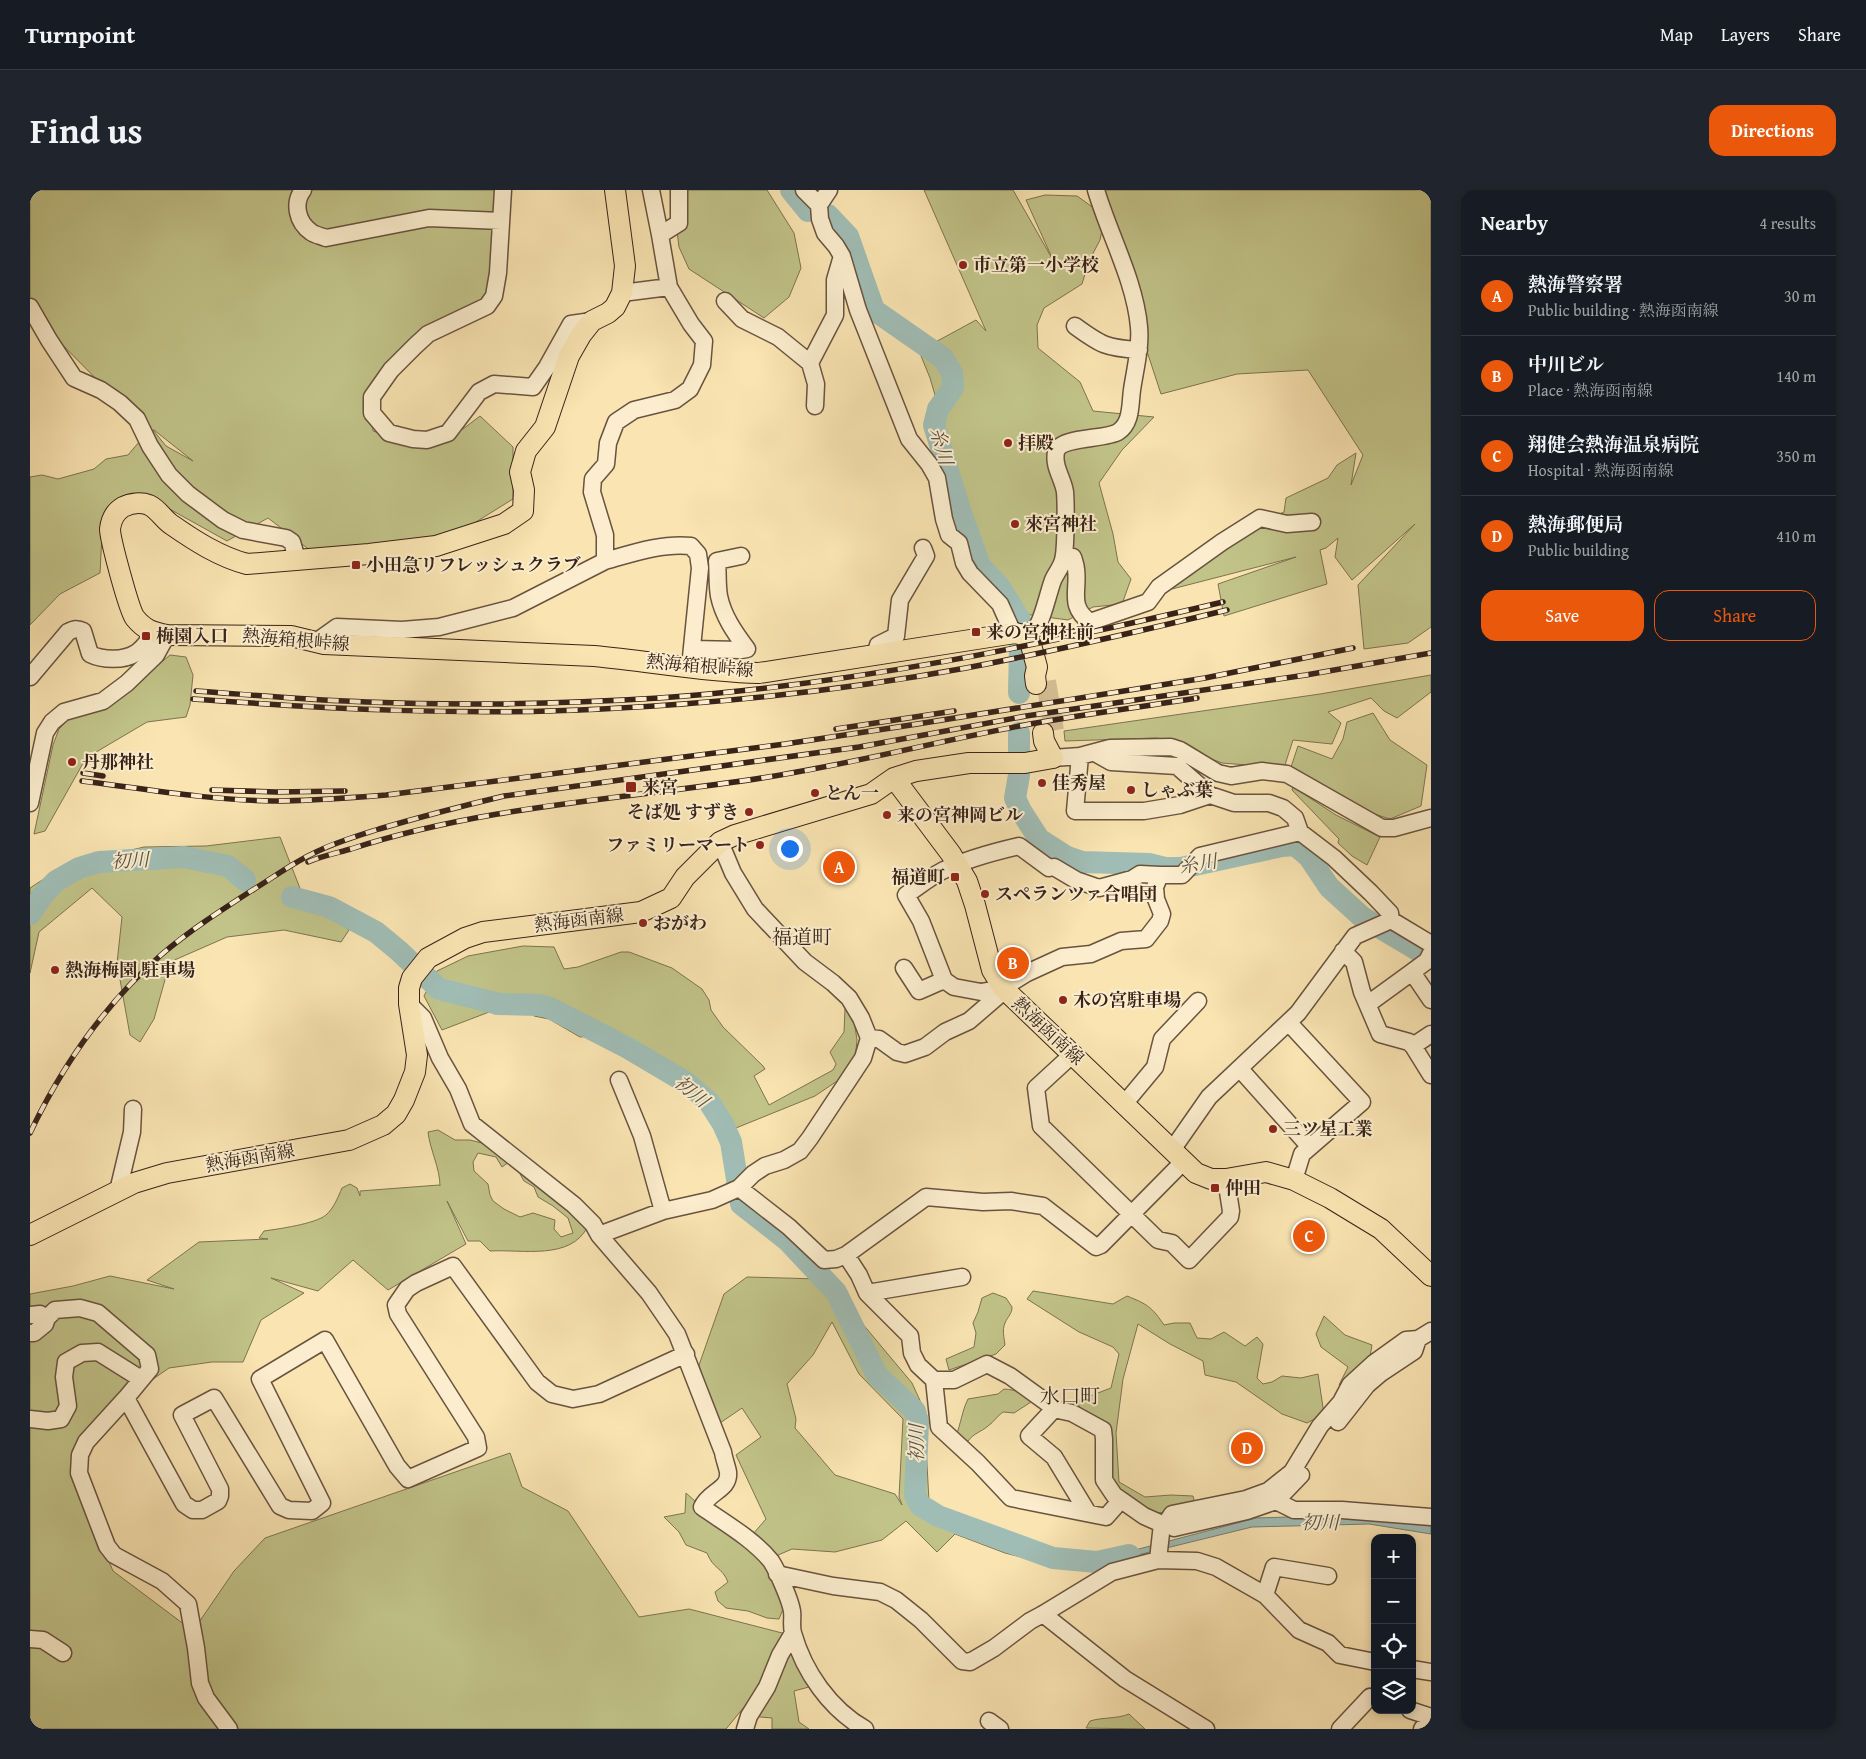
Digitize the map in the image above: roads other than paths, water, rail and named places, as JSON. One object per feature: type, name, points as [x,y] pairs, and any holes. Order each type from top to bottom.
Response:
[{"type":"main road","points":[[161,634],[148,630],[134,616],[128,603],[110,531],[112,519],[123,507],[138,502],[150,505],[171,524],[200,544],[231,560],[247,564],[369,554],[436,546],[504,524],[523,511],[524,490],[520,472],[526,451],[545,427],[569,356],[581,335],[592,321],[615,307],[622,293],[625,266],[615,190]]},
{"type":"main road","name":"熱海箱根峠線","points":[[161,634],[291,636],[316,642],[594,656],[691,658],[726,672],[759,673],[1019,635]]},
{"type":"main road","points":[[1019,635],[1031,645],[1040,677]]},
{"type":"main road","points":[[894,778],[916,771],[969,763],[1018,763],[1053,758],[1056,739],[1049,732]]},
{"type":"main road","name":"熱海函南線","points":[[30,1235],[134,1183],[167,1173],[349,1140],[383,1125],[396,1114],[404,1100],[415,1072],[417,1055],[409,1004],[409,988],[412,978],[428,958],[465,938],[483,932],[641,912],[671,898],[685,877],[720,842],[735,835],[871,794],[894,778],[957,864],[967,881],[992,970],[1004,989],[1196,1173],[1211,1179],[1226,1179],[1266,1172],[1294,1180],[1330,1198],[1381,1229],[1431,1276]]},
{"type":"street","points":[[303,190],[298,198],[297,211],[301,222],[311,232],[326,238],[345,236],[429,218],[501,221]]},
{"type":"street","points":[[503,190],[498,274],[494,296],[488,306],[428,334],[391,370],[372,397],[372,414],[389,433],[413,440],[426,440],[448,433],[478,392],[494,384],[533,387],[547,367],[571,324],[592,321]]},
{"type":"street","points":[[605,562],[605,535],[592,492],[593,479],[606,464],[608,443],[616,422],[634,410],[675,400],[690,390],[702,365],[704,341],[691,324],[669,287],[651,190]]},
{"type":"street","points":[[660,235],[678,223],[678,190]]},
{"type":"street","points":[[804,190],[819,205]]},
{"type":"street","points":[[828,190],[819,205],[820,219],[825,233],[842,256],[858,310],[909,439],[929,464],[937,478],[944,519],[949,535],[959,543],[964,563],[970,573],[1000,604],[1019,635],[1038,625],[1054,578],[1060,570],[1064,559],[1065,492],[1055,464],[1059,446],[1118,432],[1125,426],[1129,418],[1139,350],[1140,327],[1122,263],[1096,190]]},
{"type":"street","points":[[810,363],[834,315],[835,280],[842,256]]},
{"type":"street","points":[[622,293],[669,287]]},
{"type":"street","points":[[725,301],[742,319],[778,337],[810,363],[816,384],[815,406]]},
{"type":"street","points":[[30,307],[74,378],[101,390],[120,403],[137,419],[150,446],[169,475],[188,494],[223,520],[242,530],[286,538],[292,542],[297,559]]},
{"type":"street","points":[[1075,326],[1100,344],[1120,349],[1139,350]]},
{"type":"street","points":[[1064,559],[1073,557],[1076,569],[1076,605],[1082,616],[1090,622],[1148,602],[1159,587],[1222,542],[1260,518],[1287,524],[1312,522]]},
{"type":"street","points":[[316,642],[337,627],[402,630],[439,627],[513,608],[605,562],[649,549],[680,545],[691,546],[698,554],[700,568],[691,658],[747,649],[732,628],[723,610],[719,596],[717,561],[740,556]]},
{"type":"street","points":[[876,656],[878,645],[896,636],[900,600],[926,556],[924,548]]},
{"type":"street","points":[[30,677],[68,632],[73,629],[84,631],[90,654],[108,658],[135,654],[161,634]]},
{"type":"street","points":[[30,803],[45,733],[52,722],[64,712],[102,701],[127,683],[156,654],[161,634]]},
{"type":"street","points":[[1053,758],[1088,755],[1110,748],[1171,747],[1180,750],[1218,773],[1231,776],[1262,771],[1287,774],[1382,828],[1394,828],[1431,818]]},
{"type":"street","points":[[1088,755],[1075,811],[1144,811],[1180,805],[1210,795]]},
{"type":"street","points":[[739,1188],[789,1227],[824,1260],[836,1259],[846,1255],[926,1197],[983,1202],[1011,1201],[1043,1206],[1096,1246],[1101,1245],[1132,1214],[1178,1155],[1209,1097],[1289,1023],[1355,936],[1382,924],[1390,913],[1371,892],[1334,858],[1300,832],[1295,818],[1277,805],[1234,802],[1210,795],[1177,766],[1111,762],[1088,755]]},
{"type":"street","points":[[1004,989],[981,992],[954,987],[944,980],[921,921],[906,895],[957,864],[1019,846],[1049,868],[1054,867],[1076,880],[1099,888],[1132,879],[1140,874],[1182,875],[1200,856],[1300,832]]},
{"type":"street","points":[[599,1235],[663,1211],[712,1200],[739,1188],[753,1174],[766,1166],[784,1160],[800,1151],[863,1058],[869,1038],[861,1018],[849,998],[805,962],[755,909],[733,874],[720,842]]},
{"type":"street","points":[[869,1038],[879,1039],[896,1052],[905,1054],[924,1047],[945,1032],[970,1022],[1004,989],[1028,973],[1062,957],[1091,954],[1121,941],[1146,940],[1160,921],[1162,914],[1156,899],[1155,887],[1160,875]]},
{"type":"street","points":[[1382,924],[1431,944]]},
{"type":"street","points":[[1343,951],[1354,962],[1380,1034],[1409,1042],[1431,1075]]},
{"type":"street","points":[[1368,1004],[1412,972],[1429,957]]},
{"type":"street","points":[[904,968],[919,991],[944,980]]},
{"type":"street","points":[[1412,972],[1431,1000]]},
{"type":"street","points":[[1125,1103],[1155,1067],[1162,1039],[1198,1001]]},
{"type":"street","points":[[409,1004],[424,1018],[440,1058],[458,1089],[472,1124],[574,1205],[593,1224],[599,1235],[649,1293],[677,1334],[686,1354],[728,1472],[728,1480],[724,1487],[712,1493],[705,1500],[702,1507],[744,1537],[771,1562],[792,1610],[793,1632],[812,1679],[853,1722],[865,1729]]},
{"type":"street","points":[[1289,1023],[1362,1102],[1302,1154],[1294,1180]]},
{"type":"street","points":[[1413,1046],[1431,1034]]},
{"type":"street","points":[[1073,1054],[1036,1088],[1041,1126],[1158,1240],[1172,1244],[1189,1260],[1230,1217],[1231,1211],[1226,1179]]},
{"type":"street","points":[[1240,1069],[1309,1146]]},
{"type":"street","points":[[619,1080],[642,1136],[663,1211]]},
{"type":"street","points":[[118,1191],[132,1132],[133,1109]]},
{"type":"street","points":[[846,1255],[867,1293],[910,1336],[912,1353],[918,1365],[934,1380],[939,1427],[978,1463],[1011,1498],[1106,1516],[1121,1500]]},
{"type":"street","points":[[126,1398],[184,1504],[193,1510],[202,1510],[218,1501],[220,1489],[182,1415],[214,1398],[280,1506],[289,1510],[312,1511],[322,1503],[260,1379],[325,1340],[397,1466],[408,1479],[478,1448],[476,1437],[398,1314],[396,1305],[407,1289],[453,1266],[537,1382],[552,1394],[573,1399],[599,1394],[686,1354]]},
{"type":"street","points":[[867,1293],[962,1277]]},
{"type":"street","points":[[30,1333],[34,1333],[45,1324],[55,1310],[80,1308],[98,1313],[147,1355],[150,1361],[150,1369],[86,1442],[80,1455],[79,1474],[107,1546],[114,1555],[162,1581],[188,1604],[200,1683],[206,1698],[229,1729]]},
{"type":"street","points":[[30,1315],[40,1314],[48,1318]]},
{"type":"street","points":[[1272,1496],[1292,1472],[1320,1426],[1341,1402],[1350,1385],[1374,1363],[1406,1340],[1424,1335]]},
{"type":"street","points":[[30,1419],[48,1421],[61,1419],[68,1406],[64,1377],[66,1362],[82,1353],[98,1352],[141,1379]]},
{"type":"street","points":[[934,1380],[954,1380],[987,1364],[1010,1376],[1054,1409],[1072,1413],[1103,1430],[1104,1480],[1114,1495],[1163,1527]]},
{"type":"street","points":[[1054,1409],[1029,1436],[1054,1457],[1088,1513]]},
{"type":"street","points":[[1158,1558],[1163,1527],[1172,1514],[1200,1515],[1246,1499],[1272,1496],[1294,1510],[1342,1510],[1431,1517]]},
{"type":"street","points":[[777,1574],[833,1586],[880,1592],[896,1600],[921,1620],[962,1661],[970,1662],[994,1648],[1030,1621],[1112,1572],[1158,1558],[1197,1561],[1216,1566],[1265,1595],[1299,1630],[1328,1643],[1340,1655],[1371,1661]]},
{"type":"street","points":[[1265,1595],[1274,1567],[1328,1576]]},
{"type":"street","points":[[1044,1614],[1125,1679],[1206,1729]]},
{"type":"street","points":[[736,1729],[747,1722],[768,1687],[780,1655],[793,1632]]},
{"type":"street","points":[[30,1639],[43,1640],[64,1653]]},
{"type":"street","points":[[1416,1670],[1431,1672]]},
{"type":"street","points":[[1340,1729],[1371,1697]]},
{"type":"street","points":[[1416,1712],[1431,1717],[1422,1729]]},
{"type":"water","points":[[1321,1516],[1431,1524],[1431,1534],[1369,1524],[1252,1527],[1097,1565],[1101,1559],[1256,1518]]},
{"type":"waterway","name":"糸川","points":[[791,190],[808,211]]},
{"type":"waterway","name":"糸川","points":[[828,215],[848,236],[874,310],[943,358],[952,373],[953,388],[938,409],[934,425],[961,513],[980,566],[999,586],[1020,620],[1020,626]]},
{"type":"waterway","name":"糸川","points":[[1019,693],[1020,643]]},
{"type":"waterway","name":"糸川","points":[[1019,733],[1019,775],[1015,798],[1039,839],[1067,857],[1082,862],[1149,864],[1165,868],[1181,868],[1282,846],[1295,845],[1309,857],[1329,887],[1362,917],[1431,958]]},
{"type":"waterway","name":"初川","points":[[30,914],[43,895],[56,881],[79,868],[99,862],[184,857],[228,866],[245,880]]},
{"type":"waterway","name":"初川","points":[[292,897],[329,907],[376,932],[439,989],[499,1004]]},
{"type":"waterway","name":"初川","points":[[497,1004],[548,1007],[628,1048],[687,1083],[709,1102],[723,1124],[731,1142],[741,1204],[787,1240],[836,1292],[877,1375],[915,1411],[918,1423],[915,1495],[920,1505],[938,1516],[1053,1558],[1097,1562],[1129,1555]]},
{"type":"tunnel","points":[[1046,681],[1054,731]]},
{"type":"railway","points":[[196,691],[346,701],[476,704],[623,700],[730,692],[802,684],[943,662],[1083,634],[1223,602]]},
{"type":"railway","points":[[193,699],[295,706],[448,712],[551,711],[693,703],[830,689],[921,676],[1097,641],[1227,610]]},
{"type":"railway","points":[[82,781],[224,799],[272,801],[386,795],[785,744],[911,725],[1205,678],[1353,648]]},
{"type":"railway","points":[[30,1133],[56,1084],[86,1037],[121,994],[161,955],[205,921],[289,867],[320,850],[345,840],[410,820],[504,796],[859,747],[1026,716],[1306,675],[1431,653]]},
{"type":"railway","points":[[308,862],[402,834],[453,822],[558,805],[768,777],[1030,724],[1197,698]]},
{"type":"railway","points":[[836,729],[954,711]]},
{"type":"railway","points":[[83,773],[103,776]]},
{"type":"railway","points":[[212,790],[276,792],[345,791]]},
{"type":"place","name":"市立第一小学校","points":[[963,265]]},
{"type":"place","name":"拝殿","points":[[1008,443]]},
{"type":"place","name":"來宮神社","points":[[1015,524]]},
{"type":"place","name":"小田急リフレッシュクラブ","points":[[356,565]]},
{"type":"place","name":"来の宮神社前","points":[[976,632]]},
{"type":"place","name":"梅園入口","points":[[146,636]]},
{"type":"place","name":"丹那神社","points":[[72,762]]},
{"type":"place","name":"佳秀屋","points":[[1042,783]]},
{"type":"place","name":"来宮","points":[[631,787]]},
{"type":"place","name":"しゃぶ葉","points":[[1131,790]]},
{"type":"place","name":"とん一","points":[[815,793]]},
{"type":"place","name":"そば処 すずき","points":[[749,812]]},
{"type":"place","name":"来の宮神岡ビル","points":[[887,815]]},
{"type":"place","name":"ファミリーマート","points":[[760,845]]},
{"type":"place","name":"熱海警察署","points":[[839,867]]},
{"type":"place","name":"福道町","points":[[955,877]]},
{"type":"place","name":"スペランツァ合唱団","points":[[985,894]]},
{"type":"place","name":"おがわ","points":[[643,923]]},
{"type":"place","name":"中川ビル","points":[[1013,963]]},
{"type":"place","name":"熱海梅園 駐車場","points":[[55,970]]},
{"type":"place","name":"木の宮駐車場","points":[[1063,1000]]},
{"type":"place","name":"三ツ星工業","points":[[1273,1129]]},
{"type":"place","name":"仲田","points":[[1215,1188]]},
{"type":"place","name":"翔健会熱海温泉病院","points":[[1309,1236]]},
{"type":"place","name":"熱海郵便局","points":[[1247,1448]]},
{"type":"district","name":"福道町","points":[[802,937]]},
{"type":"district","name":"水口町","points":[[1070,1396]]}]
